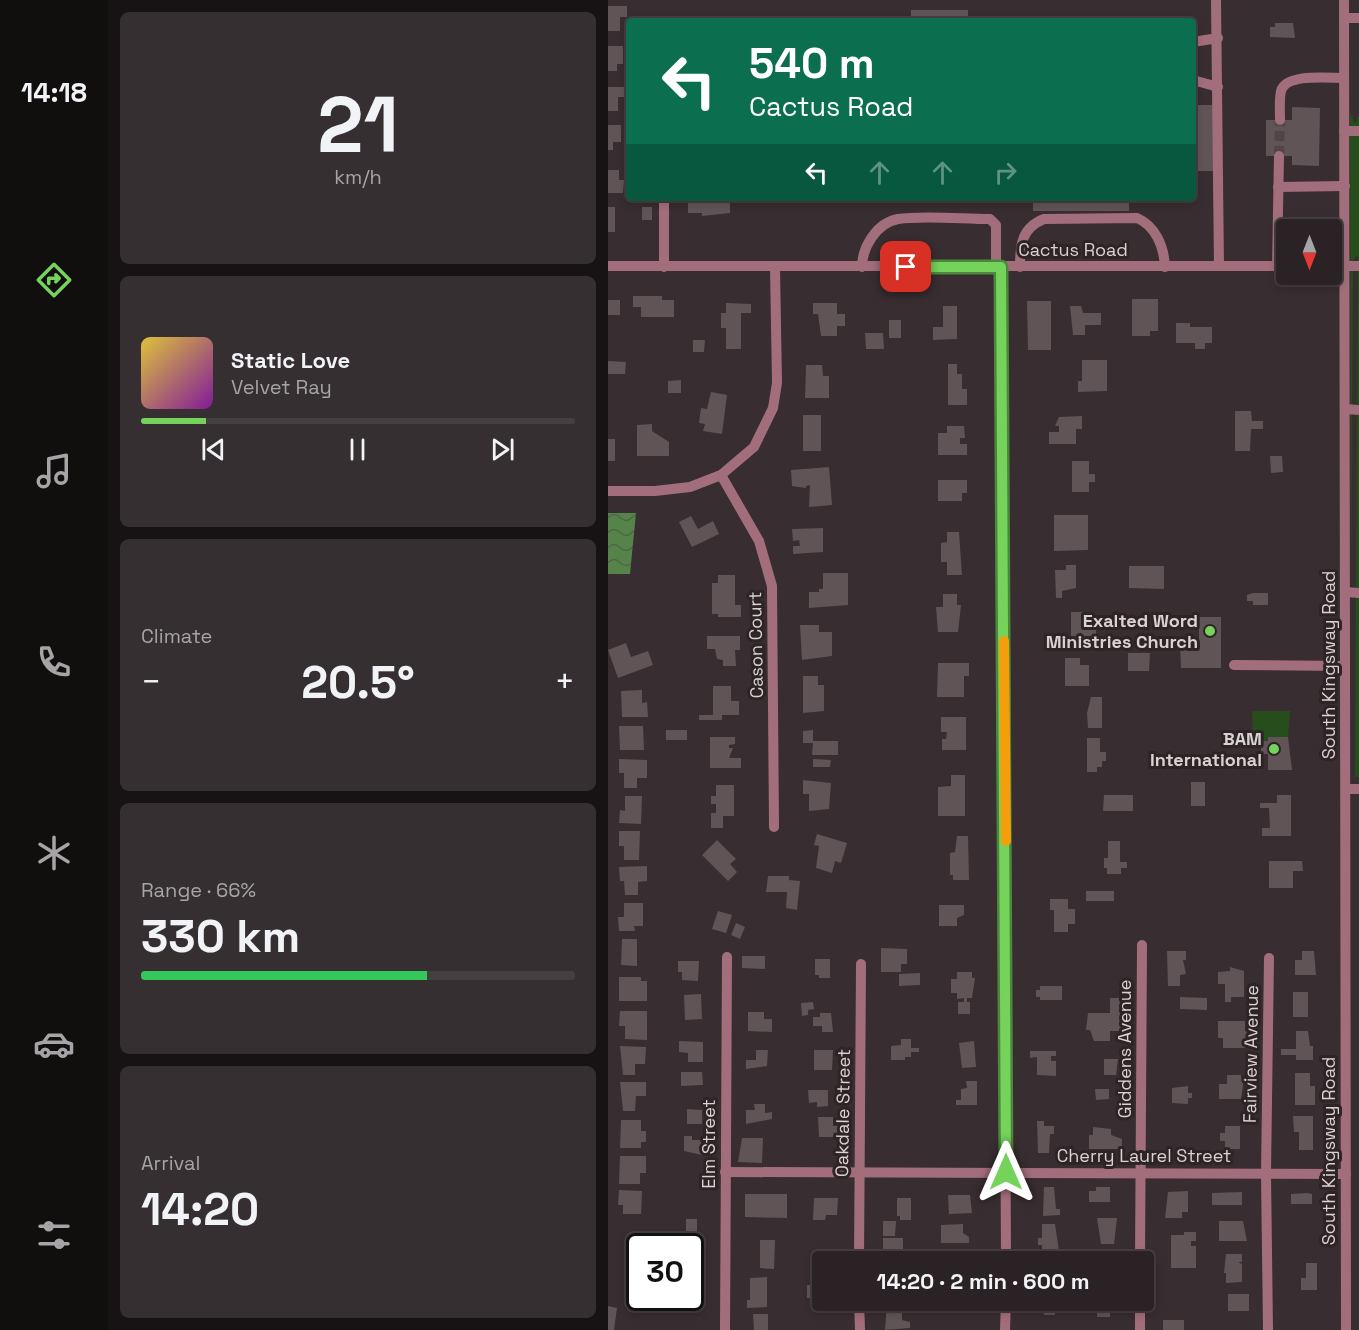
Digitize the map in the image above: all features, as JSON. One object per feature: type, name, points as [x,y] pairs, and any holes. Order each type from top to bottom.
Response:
[{"type":"street","points":[[1216,0],[1219,266]]},
{"type":"street","name":"South Kingsway Road","points":[[1344,0],[1346,1330]]},
{"type":"street","points":[[1344,18],[1360,18]]},
{"type":"street","points":[[1196,42],[1218,38]]},
{"type":"street","points":[[1280,120],[1281,91],[1285,84],[1293,79],[1344,78]]},
{"type":"street","points":[[1196,81],[1218,87]]},
{"type":"street","points":[[1344,131],[1360,131]]},
{"type":"street","points":[[1279,156],[1279,219]]},
{"type":"street","points":[[1278,187],[1344,186]]},
{"type":"street","points":[[664,201],[664,267]]},
{"type":"street","points":[[1020,267],[1020,241],[1036,222],[1044,219],[1137,218],[1147,222],[1164,250],[1165,267]]},
{"type":"street","points":[[862,267],[864,248],[874,234],[896,219],[990,219],[996,225],[999,267],[1006,1251]]},
{"type":"street","name":"Cactus Road","points":[[608,266],[775,268],[1276,266]]},
{"type":"street","points":[[1345,266],[1360,266]]},
{"type":"street","points":[[608,491],[655,491],[690,487],[721,476],[754,447],[773,408],[777,383],[775,268]]},
{"type":"street","points":[[1345,409],[1360,410]]},
{"type":"street","name":"Cason Court","points":[[721,476],[759,541],[772,586],[774,827]]},
{"type":"street","points":[[1345,592],[1360,593]]},
{"type":"street","points":[[1234,665],[1345,666]]},
{"type":"street","points":[[1346,789],[1360,789]]},
{"type":"street","name":"Giddens Avenue","points":[[1140,1251],[1142,945]]},
{"type":"street","name":"Elm Street","points":[[725,1330],[726,957]]},
{"type":"street","name":"Fairview Avenue","points":[[1268,1330],[1266,1173],[1269,958]]},
{"type":"street","name":"Oakdale Street","points":[[859,1251],[861,964]]},
{"type":"street","name":"Cherry Laurel Street","points":[[725,1172],[1346,1174]]},
{"type":"street","points":[[859,1311],[860,1330]]},
{"type":"street","points":[[1005,1330],[1006,1311]]},
{"type":"street","points":[[1140,1311],[1140,1330]]},
{"type":"shaded area","points":[[1350,112],[1354,122],[1357,122],[1357,117],[1360,117],[1359,777],[1355,777],[1358,255],[1353,260],[1351,600]]},
{"type":"shaded area","points":[[1252,711],[1290,711],[1288,737],[1269,737],[1268,741],[1253,744]]},
{"type":"water","points":[[608,513],[636,513],[630,574],[608,574]]},
{"type":"building","points":[[608,6],[627,6],[627,17],[620,17],[620,31],[608,31]]},
{"type":"building","points":[[911,10],[968,10],[968,18],[911,18]]},
{"type":"building","points":[[1275,23],[1293,23],[1295,38],[1270,37],[1270,27],[1275,27]]},
{"type":"building","points":[[608,46],[623,46],[623,64],[617,64],[617,71],[608,71]]},
{"type":"building","points":[[608,87],[625,87],[625,97],[618,97],[618,111],[608,111]]},
{"type":"building","points":[[1196,105],[1213,105],[1213,171],[1196,171]]},
{"type":"building","points":[[1292,107],[1320,108],[1319,166],[1292,165],[1292,156],[1266,156],[1266,120],[1292,120]]},
{"type":"building","points":[[608,125],[621,125],[621,142],[613,142],[613,150],[608,150]]},
{"type":"building","points":[[608,170],[619,170],[619,180],[624,180],[623,193],[608,193]]},
{"type":"building","points":[[688,201],[730,201],[730,213],[702,216],[702,213],[688,213]]},
{"type":"building","points":[[1033,201],[1129,201],[1129,211],[1033,211]]},
{"type":"building","points":[[608,207],[615,207],[615,232],[608,232]]},
{"type":"building","points":[[642,207],[652,207],[652,220],[642,220]]},
{"type":"building","points":[[633,296],[662,296],[662,300],[674,300],[674,317],[641,317],[641,307],[633,307]]},
{"type":"building","points":[[1132,299],[1158,299],[1158,331],[1150,331],[1150,336],[1132,336]]},
{"type":"building","points":[[608,300],[620,300],[620,315],[608,315]]},
{"type":"building","points":[[1027,301],[1051,301],[1051,350],[1028,350]]},
{"type":"building","points":[[726,303],[751,304],[751,313],[741,313],[741,349],[726,349],[726,328],[721,328],[721,313],[726,313]]},
{"type":"building","points":[[813,303],[837,303],[837,314],[845,314],[845,326],[837,326],[837,336],[821,336],[818,314],[813,314]]},
{"type":"building","points":[[943,306],[957,306],[957,339],[933,340],[933,327],[943,327]]},
{"type":"building","points":[[1070,306],[1081,306],[1083,313],[1101,313],[1101,325],[1085,325],[1085,335],[1073,335]]},
{"type":"building","points":[[889,320],[901,320],[901,338],[889,338]]},
{"type":"building","points":[[1176,323],[1190,323],[1190,327],[1212,327],[1212,343],[1205,343],[1205,349],[1195,349],[1195,343],[1176,343]]},
{"type":"building","points":[[865,333],[883,333],[884,349],[866,349]]},
{"type":"building","points":[[693,340],[705,340],[704,352],[693,352]]},
{"type":"building","points":[[1082,360],[1107,360],[1107,391],[1078,392],[1078,381],[1082,381]]},
{"type":"building","points":[[608,361],[626,362],[625,374],[608,374]]},
{"type":"building","points":[[948,364],[957,364],[957,374],[962,374],[962,389],[967,389],[967,405],[948,405]]},
{"type":"building","points":[[806,365],[822,365],[823,376],[829,376],[829,398],[805,398]]},
{"type":"building","points":[[681,380],[681,393],[668,393],[668,381]]},
{"type":"building","points":[[711,392],[727,395],[722,434],[703,431],[705,424],[699,423],[701,408],[707,409]]},
{"type":"building","points":[[1235,411],[1251,411],[1252,421],[1263,421],[1263,429],[1251,429],[1250,451],[1235,451]]},
{"type":"building","points":[[803,415],[821,415],[821,451],[803,451]]},
{"type":"building","points":[[1082,416],[1082,429],[1076,429],[1076,444],[1049,444],[1049,432],[1059,432],[1059,426],[1055,426],[1059,417]]},
{"type":"building","points":[[652,424],[652,431],[669,442],[669,456],[637,456],[637,425]]},
{"type":"building","points":[[947,426],[964,426],[965,438],[960,438],[960,444],[967,444],[967,455],[938,455],[938,433],[947,433]]},
{"type":"building","points":[[608,439],[615,439],[615,461],[608,461]]},
{"type":"building","points":[[1270,456],[1282,456],[1283,472],[1271,473]]},
{"type":"building","points":[[1072,461],[1089,461],[1089,474],[1095,474],[1095,482],[1089,482],[1089,492],[1072,492]]},
{"type":"building","points":[[829,467],[832,505],[809,507],[810,485],[806,488],[792,486],[791,470]]},
{"type":"building","points":[[938,480],[967,480],[967,493],[962,493],[962,501],[938,501]]},
{"type":"building","points":[[1054,515],[1088,515],[1088,550],[1054,551]]},
{"type":"building","points":[[691,516],[698,529],[713,521],[719,534],[692,547],[679,522]]},
{"type":"building","points":[[823,528],[823,552],[793,554],[793,546],[800,546],[799,540],[793,541],[792,529]]},
{"type":"building","points":[[947,532],[959,532],[962,575],[947,575],[947,562],[941,562],[941,543],[947,542]]},
{"type":"building","points":[[1066,565],[1076,565],[1076,588],[1062,591],[1062,598],[1056,598],[1055,570],[1066,570]]},
{"type":"building","points":[[1129,566],[1164,566],[1164,589],[1129,588]]},
{"type":"building","points":[[823,573],[848,573],[848,605],[809,608],[809,592],[819,592],[819,589],[823,589]]},
{"type":"building","points":[[718,575],[735,575],[735,605],[741,605],[741,617],[718,617],[718,614],[712,614],[712,583],[718,583]]},
{"type":"building","points":[[1268,593],[1268,605],[1253,605],[1253,601],[1247,601],[1247,595]]},
{"type":"building","points":[[943,594],[957,594],[957,605],[961,605],[958,632],[938,632],[936,607],[943,607]]},
{"type":"building","points":[[1071,612],[1083,612],[1083,627],[1096,627],[1096,636],[1086,636],[1086,641],[1060,641],[1060,636],[1071,636]]},
{"type":"building","name":"Exalted Word Ministries Church","points":[[1199,617],[1221,617],[1221,668],[1181,668],[1180,646],[1199,646]]},
{"type":"building","points":[[800,625],[819,625],[819,632],[832,632],[832,656],[802,660]]},
{"type":"building","points":[[707,636],[740,636],[740,650],[735,650],[736,666],[723,666],[723,660],[717,659],[715,649],[707,649]]},
{"type":"building","points":[[626,643],[631,657],[648,651],[653,665],[618,678],[608,650]]},
{"type":"building","points":[[1128,653],[1150,653],[1149,671],[1128,671]]},
{"type":"building","points":[[1065,658],[1080,658],[1080,665],[1089,665],[1089,686],[1065,686]]},
{"type":"building","points":[[938,663],[969,663],[969,676],[964,676],[964,697],[937,697]]},
{"type":"building","points":[[803,676],[818,676],[818,685],[824,685],[824,711],[803,713]]},
{"type":"building","points":[[713,686],[731,686],[731,701],[739,701],[739,715],[722,715],[722,720],[699,720],[699,715],[713,715]]},
{"type":"building","points":[[642,690],[642,703],[647,702],[648,717],[622,717],[621,691]]},
{"type":"building","points":[[1091,697],[1102,697],[1102,728],[1088,728],[1087,713]]},
{"type":"building","points":[[941,717],[966,717],[966,750],[942,750],[942,739],[946,739],[947,732],[941,732]]},
{"type":"building","points":[[619,726],[643,726],[644,750],[620,750]]},
{"type":"building","points":[[666,730],[687,730],[687,740],[666,740]]},
{"type":"building","points":[[813,730],[813,741],[838,741],[838,755],[812,755],[813,743],[803,743],[803,731]]},
{"type":"building","points":[[710,737],[735,737],[735,744],[729,745],[729,748],[733,748],[729,758],[741,758],[741,768],[710,768]]},
{"type":"building","name":"BAM International","points":[[1268,737],[1288,737],[1292,770],[1268,770],[1268,754],[1261,754],[1261,741],[1268,741]]},
{"type":"building","points":[[1087,738],[1100,738],[1100,752],[1106,752],[1106,761],[1102,761],[1102,767],[1097,767],[1097,772],[1087,772]]},
{"type":"building","points":[[619,759],[647,760],[647,778],[637,778],[637,788],[624,788],[624,773],[619,773]]},
{"type":"building","points":[[813,759],[831,760],[830,767],[813,767]]},
{"type":"building","points":[[951,775],[965,775],[965,816],[938,816],[938,787],[951,786]]},
{"type":"building","points":[[803,780],[831,783],[829,809],[809,811],[809,794],[803,794]]},
{"type":"building","points":[[1191,782],[1205,782],[1205,806],[1191,806]]},
{"type":"building","points":[[716,785],[734,785],[734,816],[723,816],[723,828],[711,828],[711,813],[716,813],[716,804],[711,804],[711,796],[716,796]]},
{"type":"building","points":[[1104,795],[1133,795],[1133,811],[1103,811]]},
{"type":"building","points":[[1277,795],[1291,795],[1291,836],[1262,836],[1262,828],[1270,828],[1269,808],[1260,808],[1260,803],[1277,803]]},
{"type":"building","points":[[625,796],[642,796],[641,824],[619,823],[620,810],[625,811]]},
{"type":"building","points":[[619,831],[640,831],[639,860],[624,860],[624,846],[619,846]]},
{"type":"building","points":[[817,834],[847,843],[841,863],[835,861],[832,873],[816,868],[819,846],[814,845]]},
{"type":"building","points":[[957,836],[968,836],[969,880],[953,880],[953,875],[950,875],[950,853],[955,852]]},
{"type":"building","points":[[717,840],[736,859],[730,864],[737,872],[728,881],[702,855]]},
{"type":"building","points":[[1108,841],[1120,841],[1120,862],[1127,862],[1127,868],[1121,868],[1121,874],[1107,874],[1107,868],[1104,868],[1104,858],[1108,858]]},
{"type":"building","points":[[1269,861],[1302,861],[1303,871],[1293,871],[1293,888],[1269,888]]},
{"type":"building","points":[[647,866],[647,881],[638,882],[638,895],[625,895],[624,881],[620,881],[619,867]]},
{"type":"building","points":[[768,876],[789,876],[789,880],[800,881],[797,910],[786,908],[787,892],[766,892]]},
{"type":"building","points":[[1086,891],[1114,891],[1114,901],[1086,901]]},
{"type":"building","points":[[1050,899],[1068,899],[1068,909],[1075,909],[1075,924],[1068,924],[1068,932],[1054,932],[1054,910],[1050,910]]},
{"type":"building","points":[[624,903],[643,903],[643,926],[634,926],[635,931],[619,931],[618,917],[624,917]]},
{"type":"building","points":[[939,905],[964,905],[964,915],[957,918],[957,926],[939,926]]},
{"type":"building","points":[[718,911],[732,915],[726,933],[712,929]]},
{"type":"building","points":[[736,923],[745,927],[740,939],[731,935]]},
{"type":"building","points":[[622,939],[637,939],[637,966],[621,965]]},
{"type":"building","points":[[881,948],[907,949],[907,964],[901,964],[901,972],[881,972]]},
{"type":"building","points":[[1167,951],[1186,951],[1186,960],[1183,960],[1186,974],[1180,975],[1180,986],[1168,986]]},
{"type":"building","points":[[1302,951],[1314,951],[1316,975],[1295,975],[1295,960],[1302,960]]},
{"type":"building","points":[[742,956],[765,956],[765,969],[742,968]]},
{"type":"building","points":[[815,959],[830,959],[830,978],[819,978],[819,975],[815,975]]},
{"type":"building","points":[[678,961],[699,961],[698,981],[682,980],[682,972],[678,972]]},
{"type":"building","points":[[1230,967],[1244,971],[1244,997],[1231,997],[1231,1002],[1225,1002],[1225,984],[1218,984],[1218,972],[1230,971]]},
{"type":"building","points":[[957,972],[972,972],[972,978],[975,978],[972,998],[967,998],[967,1002],[970,1002],[970,1014],[958,1014],[958,1002],[964,1002],[964,998],[957,999],[957,993],[951,993],[951,979],[957,979]]},
{"type":"building","points":[[920,973],[920,985],[899,986],[899,974]]},
{"type":"building","points":[[619,977],[641,977],[641,981],[647,981],[647,1001],[619,1001]]},
{"type":"building","points":[[1040,986],[1062,986],[1062,1000],[1040,1000],[1040,997],[1036,997],[1036,990],[1040,990]]},
{"type":"building","points":[[1293,992],[1308,992],[1308,1017],[1293,1017]]},
{"type":"building","points":[[701,994],[702,1019],[685,1020],[684,995]]},
{"type":"building","points":[[1180,997],[1207,998],[1207,1010],[1180,1009]]},
{"type":"building","points":[[1110,998],[1121,998],[1123,1025],[1121,1025],[1121,1031],[1110,1031],[1110,1041],[1094,1041],[1090,1030],[1086,1030],[1088,1013],[1110,1013]]},
{"type":"building","points":[[813,1002],[814,1009],[808,1010],[808,1015],[802,1016],[801,1003]]},
{"type":"building","points":[[620,1011],[647,1011],[647,1040],[625,1039],[625,1026],[619,1026]]},
{"type":"building","points":[[748,1012],[764,1012],[764,1019],[772,1019],[772,1032],[748,1031]]},
{"type":"building","points":[[820,1013],[831,1013],[833,1032],[822,1032],[822,1026],[813,1026],[813,1017],[820,1017]]},
{"type":"building","points":[[1218,1021],[1245,1021],[1245,1031],[1247,1031],[1245,1048],[1223,1048],[1223,1038],[1218,1038]]},
{"type":"building","points":[[1296,1031],[1308,1031],[1310,1046],[1313,1046],[1313,1060],[1296,1060],[1296,1055],[1281,1055],[1281,1049],[1296,1049]]},
{"type":"building","points":[[901,1039],[911,1039],[911,1048],[919,1048],[919,1052],[911,1052],[911,1057],[905,1057],[905,1060],[891,1060],[891,1046],[901,1045]]},
{"type":"building","points":[[679,1041],[703,1042],[703,1062],[688,1062],[688,1053],[679,1052]]},
{"type":"building","points":[[974,1041],[976,1067],[962,1068],[959,1043]]},
{"type":"building","points":[[620,1046],[646,1047],[645,1064],[635,1064],[635,1075],[623,1075]]},
{"type":"building","points":[[756,1050],[768,1050],[767,1066],[746,1069],[746,1060],[756,1060]]},
{"type":"building","points":[[814,1050],[833,1050],[832,1070],[814,1070]]},
{"type":"building","points":[[1030,1051],[1056,1051],[1056,1056],[1051,1056],[1051,1061],[1056,1061],[1056,1076],[1037,1075],[1037,1057],[1030,1058]]},
{"type":"building","points":[[1104,1059],[1118,1059],[1116,1075],[1104,1075]]},
{"type":"building","points":[[681,1072],[702,1072],[703,1085],[681,1086]]},
{"type":"building","points":[[1295,1073],[1310,1073],[1310,1086],[1315,1086],[1315,1105],[1295,1105]]},
{"type":"building","points":[[1227,1075],[1241,1075],[1241,1078],[1244,1078],[1241,1099],[1219,1099],[1219,1084],[1227,1084]]},
{"type":"building","points":[[966,1081],[977,1081],[977,1105],[956,1105],[956,1100],[961,1100],[961,1089],[967,1088]]},
{"type":"building","points":[[620,1082],[646,1082],[646,1096],[636,1096],[635,1111],[623,1111]]},
{"type":"building","points":[[1188,1086],[1188,1093],[1192,1093],[1192,1098],[1188,1098],[1188,1104],[1172,1103],[1172,1088]]},
{"type":"building","points":[[1095,1089],[1109,1089],[1109,1099],[1096,1100]]},
{"type":"building","points":[[808,1090],[828,1090],[828,1106],[817,1107],[817,1102],[809,1103]]},
{"type":"building","points":[[754,1104],[765,1104],[765,1113],[772,1112],[772,1119],[746,1124],[746,1110],[755,1110]]},
{"type":"building","points":[[687,1109],[702,1110],[702,1124],[687,1124]]},
{"type":"building","points":[[1293,1116],[1313,1116],[1313,1150],[1299,1150],[1299,1132],[1294,1132]]},
{"type":"building","points":[[818,1117],[833,1117],[833,1126],[838,1126],[838,1137],[819,1137]]},
{"type":"building","points":[[621,1120],[641,1120],[641,1131],[646,1131],[646,1142],[641,1142],[641,1148],[620,1148]]},
{"type":"building","points":[[1037,1121],[1044,1121],[1044,1126],[1054,1126],[1054,1134],[1050,1134],[1049,1153],[1038,1153]]},
{"type":"building","points":[[1225,1126],[1240,1126],[1240,1149],[1225,1149],[1225,1141],[1220,1141],[1220,1133],[1225,1133]]},
{"type":"building","points":[[1093,1127],[1111,1129],[1111,1135],[1122,1139],[1122,1149],[1089,1149],[1089,1135],[1093,1135]]},
{"type":"building","points":[[684,1136],[692,1136],[692,1140],[703,1140],[702,1155],[684,1151]]},
{"type":"building","points":[[742,1138],[763,1138],[762,1163],[738,1162]]},
{"type":"building","points":[[620,1156],[646,1156],[646,1173],[640,1173],[640,1184],[619,1184]]},
{"type":"building","points":[[1044,1187],[1054,1187],[1056,1209],[1060,1209],[1060,1215],[1043,1216]]},
{"type":"building","points":[[1096,1187],[1110,1187],[1110,1202],[1089,1202],[1089,1191],[1096,1191]]},
{"type":"building","points":[[619,1190],[642,1191],[641,1214],[623,1214],[623,1205],[618,1205]]},
{"type":"building","points":[[1188,1191],[1188,1212],[1182,1212],[1182,1218],[1165,1218],[1168,1192]]},
{"type":"building","points":[[1242,1192],[1242,1205],[1212,1205],[1212,1193]]},
{"type":"building","points":[[745,1194],[787,1194],[787,1218],[745,1217]]},
{"type":"building","points":[[1291,1194],[1312,1194],[1312,1204],[1291,1204]]},
{"type":"building","points":[[948,1195],[970,1195],[972,1213],[949,1214]]},
{"type":"building","points":[[814,1198],[838,1198],[837,1215],[826,1215],[825,1220],[813,1220]]},
{"type":"building","points":[[897,1198],[911,1198],[911,1220],[900,1220],[900,1216],[897,1216]]},
{"type":"building","points":[[1097,1218],[1117,1218],[1114,1244],[1101,1244]]},
{"type":"building","points":[[686,1219],[697,1219],[697,1233],[686,1233]]},
{"type":"building","points":[[883,1221],[896,1221],[895,1236],[883,1236]]},
{"type":"building","points":[[1219,1221],[1243,1221],[1247,1241],[1219,1241]]},
{"type":"building","points":[[963,1224],[963,1233],[969,1237],[969,1243],[941,1243],[941,1225]]},
{"type":"building","points":[[1042,1224],[1055,1224],[1059,1251],[1042,1251],[1042,1245],[1038,1245],[1038,1238],[1042,1238]]},
{"type":"building","points":[[1184,1232],[1196,1232],[1196,1241],[1191,1241],[1191,1246],[1196,1246],[1196,1268],[1171,1268],[1171,1235],[1184,1235]]},
{"type":"building","points":[[883,1238],[903,1238],[903,1250],[883,1251]]},
{"type":"building","points":[[760,1240],[775,1240],[774,1269],[760,1268]]},
{"type":"building","points":[[1226,1254],[1242,1254],[1242,1262],[1238,1262],[1242,1264],[1242,1282],[1226,1283],[1226,1273],[1224,1273]]},
{"type":"building","points":[[1306,1263],[1317,1263],[1317,1290],[1301,1290],[1301,1278],[1306,1278]]},
{"type":"building","points":[[767,1277],[767,1307],[747,1308],[747,1300],[750,1300],[750,1278]]},
{"type":"building","points":[[807,1285],[812,1285],[812,1298],[807,1298]]},
{"type":"building","points":[[1228,1294],[1249,1294],[1249,1311],[1228,1311]]},
{"type":"building","points":[[608,1306],[617,1308],[614,1330],[608,1330]]},
{"type":"building","points":[[886,1311],[902,1311],[902,1320],[910,1322],[910,1328],[885,1330]]},
{"type":"building","points":[[1043,1311],[1055,1311],[1055,1315],[1044,1315]]},
{"type":"building","points":[[1097,1311],[1110,1311],[1110,1317],[1097,1317]]},
{"type":"building","points":[[753,1314],[768,1314],[768,1330],[754,1330]]},
{"type":"building","points":[[1163,1320],[1184,1320],[1184,1330],[1163,1330]]},
{"type":"tunnel","points":[[1279,156],[1280,120]]},
{"type":"slow traffic","points":[[1004,641],[1006,841]]},
{"type":"place","name":"Exalted Word Ministries Church","points":[[1210,631]]},
{"type":"place","name":"BAM International","points":[[1274,749]]},
{"type":"route","points":[[906,267],[1001,267],[1006,823],[1006,1172]]}]
